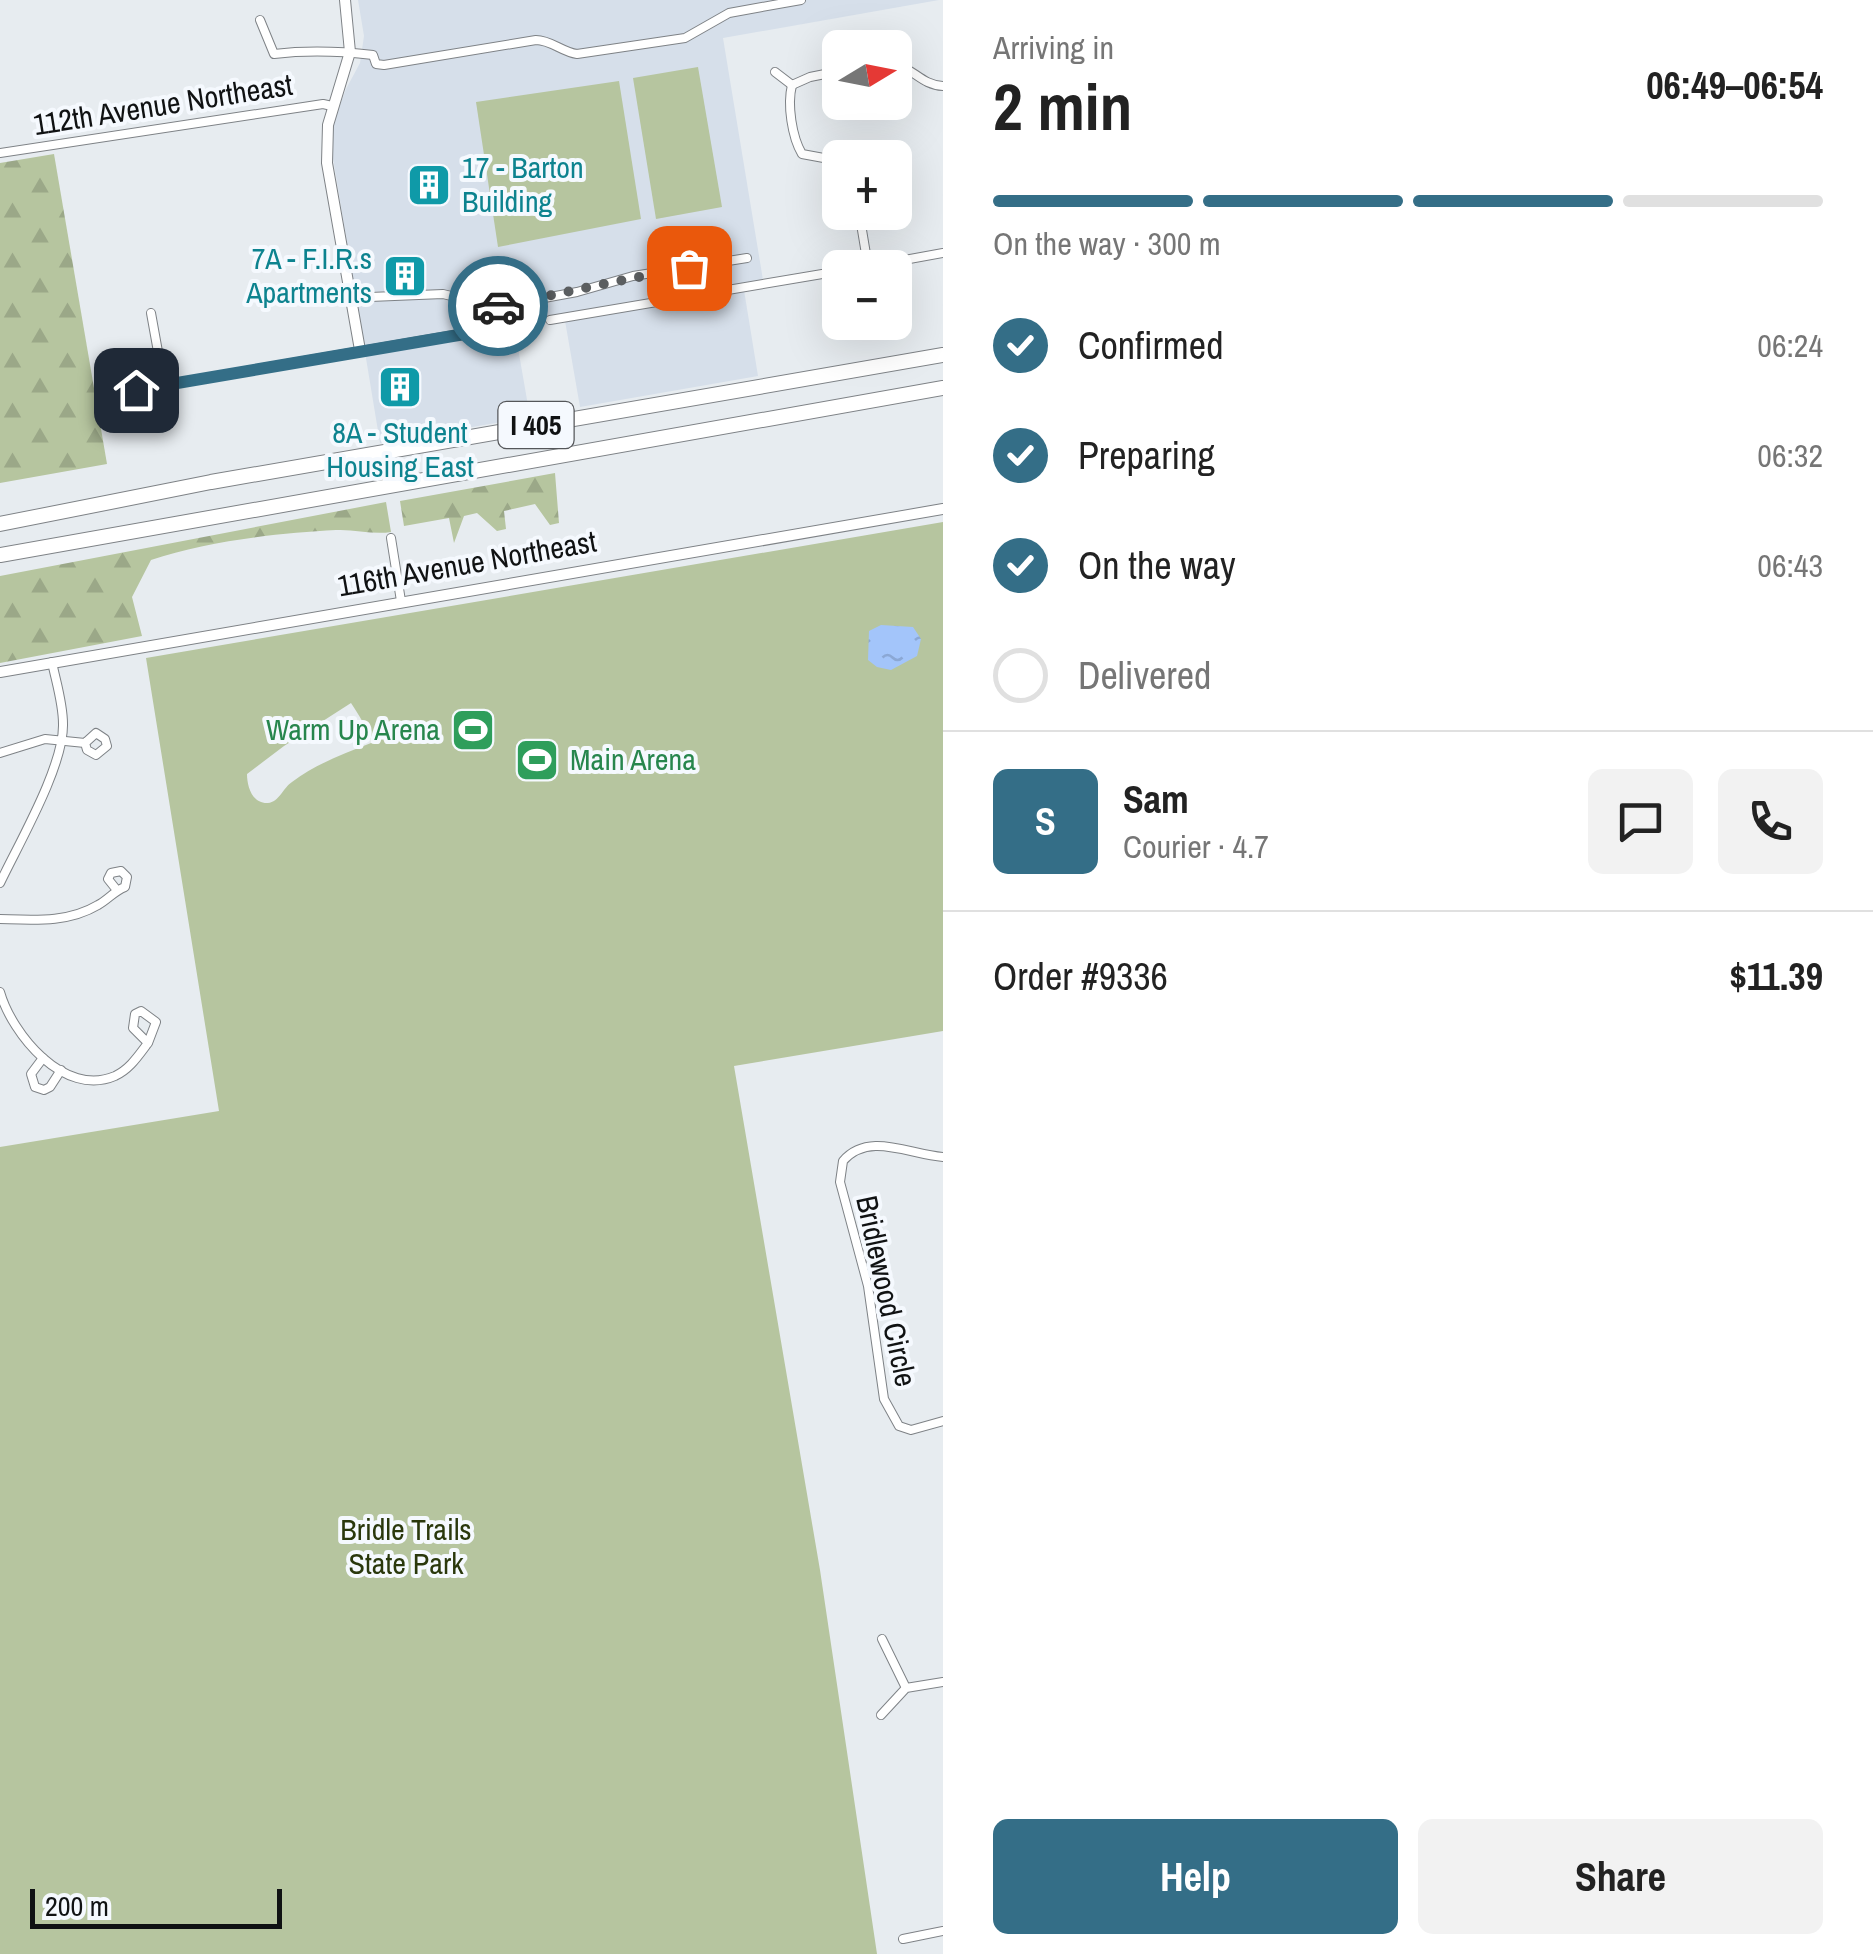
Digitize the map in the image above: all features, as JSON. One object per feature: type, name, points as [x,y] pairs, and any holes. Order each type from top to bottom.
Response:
[{"type":"highway","name":"I 405","points":[[0,524],[211,482],[943,355]]},
{"type":"highway","name":"I 405","points":[[0,556],[943,388]]},
{"type":"street","points":[[345,0],[350,52],[328,125],[327,164],[360,350]]},
{"type":"street","points":[[260,20],[274,54],[307,50],[350,52],[374,56],[376,64],[384,65],[543,40],[576,54],[685,38],[729,13],[801,0]]},
{"type":"street","points":[[775,72],[792,85]]},
{"type":"street","points":[[912,72],[930,85],[943,86]]},
{"type":"street","points":[[792,85],[822,75]]},
{"type":"street","points":[[792,85],[789,97],[797,145],[802,154],[822,157]]},
{"type":"street","name":"112th Avenue Northeast","points":[[0,153],[323,104],[332,106]]},
{"type":"street","points":[[912,258],[943,253]]},
{"type":"street","points":[[370,297],[444,294],[496,307],[577,292],[633,276],[747,258]]},
{"type":"street","points":[[550,320],[822,274]]},
{"type":"street","points":[[108,395],[488,330],[495,322],[496,307]]},
{"type":"street","points":[[151,312],[164,386]]},
{"type":"street","name":"116th Avenue Northeast","points":[[0,672],[943,508]]},
{"type":"street","points":[[391,538],[402,601]]},
{"type":"street","points":[[0,883],[44,790],[62,739],[63,722],[52,662]]},
{"type":"street","points":[[0,753],[21,744],[62,739],[85,742]]},
{"type":"street","points":[[0,919],[49,920],[77,915],[99,905],[116,890]]},
{"type":"street","points":[[0,992],[6,1014],[22,1038],[51,1066],[77,1076],[106,1079],[129,1068],[148,1043]]},
{"type":"street","points":[[44,1058],[31,1074],[35,1088],[48,1089],[61,1070]]},
{"type":"street","name":"Bridlewood Circle","points":[[943,1157],[900,1148],[858,1148],[843,1161],[840,1182],[868,1286],[884,1399],[899,1426],[911,1430],[943,1420]]},
{"type":"street","points":[[882,1639],[906,1688]]},
{"type":"street","points":[[880,1716],[906,1688],[943,1682]]},
{"type":"street","points":[[903,1938],[943,1932]]},
{"type":"shaded area","points":[[358,0],[939,0],[723,38],[763,280],[743,284],[758,376],[580,407],[564,315],[514,325],[530,417],[380,443],[329,134],[360,63],[364,36]]},
{"type":"green space","points":[[698,67],[722,207],[656,219],[633,78]]},
{"type":"green space","points":[[619,81],[641,219],[498,247],[476,102]]},
{"type":"green space","points":[[54,154],[107,464],[0,483],[0,163]]},
{"type":"green space","points":[[555,473],[559,523],[550,525],[535,504],[504,511],[506,529],[497,531],[477,513],[464,516],[454,543],[449,518],[404,526],[400,501]]},
{"type":"green space","points":[[386,502],[391,532],[336,530],[267,536],[151,560],[132,597],[142,636],[0,663],[0,576]]},
{"type":"green space","name":"Bridle Trails State Park","points":[[943,522],[943,1031],[734,1066],[820,1570],[877,1954],[0,1954],[0,1147],[219,1111],[146,658]],"holes":[[[351,703],[371,743],[311,770],[272,802],[263,803],[254,797],[247,774]]]},
{"type":"water","points":[[881,625],[913,627],[921,639],[917,656],[891,670],[868,660],[869,631]]},
{"type":"way so far","points":[[498,306],[577,292],[633,276],[689,268]]},
{"type":"place","name":"17 - Barton Building","points":[[429,185]]},
{"type":"place","name":"7A - F.I.R.s Apartments","points":[[405,276]]},
{"type":"place","name":"8A - Student Housing East","points":[[400,387]]},
{"type":"place","name":"Warm Up Arena","points":[[473,730]]},
{"type":"place","name":"Main Arena","points":[[537,760]]},
{"type":"route","points":[[136,390],[488,330],[494,326],[498,306]]}]
